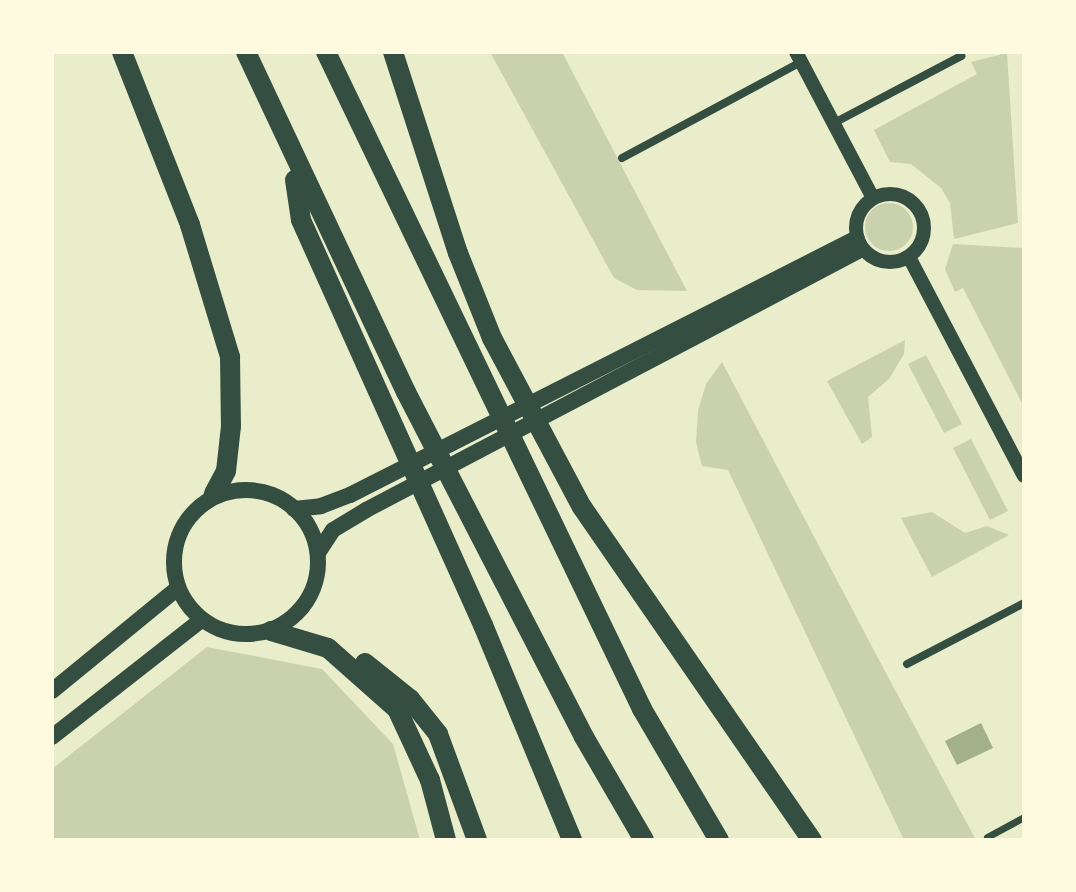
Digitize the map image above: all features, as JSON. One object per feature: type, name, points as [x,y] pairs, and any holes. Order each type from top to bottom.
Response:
[{"type":"highway","points":[[122,52],[190,225],[230,357],[231,426],[226,471],[214,494]]},
{"type":"highway","points":[[246,52],[291,156],[499,572],[644,840]]},
{"type":"highway","points":[[326,52],[642,709],[719,840]]},
{"type":"highway","points":[[393,52],[458,253],[492,338],[582,507],[812,840]]},
{"type":"highway","points":[[291,156],[301,220],[483,625],[572,840]]},
{"type":"highway","points":[[271,631],[363,661],[410,699],[438,734],[477,840]]},
{"type":"highway","points":[[328,648],[397,709],[430,780],[446,840]]},
{"type":"main road","points":[[294,509],[321,506],[350,495],[594,369],[860,243]]},
{"type":"main road","points":[[318,553],[333,530],[366,510],[604,387],[860,243]]},
{"type":"main road","points":[[254,489],[294,509],[310,526],[318,553],[315,587],[303,608],[271,631],[230,633],[201,620],[178,588],[174,549],[191,514],[214,494],[254,489]]},
{"type":"main road","points":[[52,691],[178,588]]},
{"type":"main road","points":[[52,737],[201,620]]},
{"type":"street","points":[[834,123],[960,54]]},
{"type":"street","points":[[622,158],[799,57],[873,198]]},
{"type":"street","points":[[897,194],[922,215],[923,236],[909,257],[885,262],[860,243],[857,215],[873,198],[897,194]]},
{"type":"street","points":[[909,257],[1024,476]]},
{"type":"street","points":[[907,664],[1024,603]]},
{"type":"street","points":[[987,837],[1024,817]]},
{"type":"shaded area","points":[[490,52],[562,52],[687,291],[637,290],[614,278]]},
{"type":"shaded area","points":[[1007,53],[1018,223],[954,239],[950,203],[941,188],[911,164],[890,162],[874,130],[977,74],[971,62]]},
{"type":"shaded area","points":[[889,203],[906,210],[913,227],[906,244],[889,251],[872,244],[865,227],[872,210]]},
{"type":"shaded area","points":[[953,244],[1024,248],[1024,407],[963,288],[955,292],[945,269]]},
{"type":"shaded area","points":[[905,340],[904,354],[889,379],[868,397],[872,437],[862,444],[827,381]]},
{"type":"shaded area","points":[[926,355],[962,424],[944,433],[908,364]]},
{"type":"shaded area","points":[[722,362],[976,840],[904,840],[728,470],[702,466],[696,442],[698,411],[706,384]]},
{"type":"shaded area","points":[[971,439],[1008,511],[990,520],[953,448]]},
{"type":"shaded area","points":[[932,512],[965,533],[987,526],[1009,535],[932,577],[901,518]]},
{"type":"shaded area","points":[[207,647],[322,669],[393,744],[420,840],[52,840],[52,769]]},
{"type":"shaded area","points":[[981,723],[993,748],[957,765],[945,741]]}]
